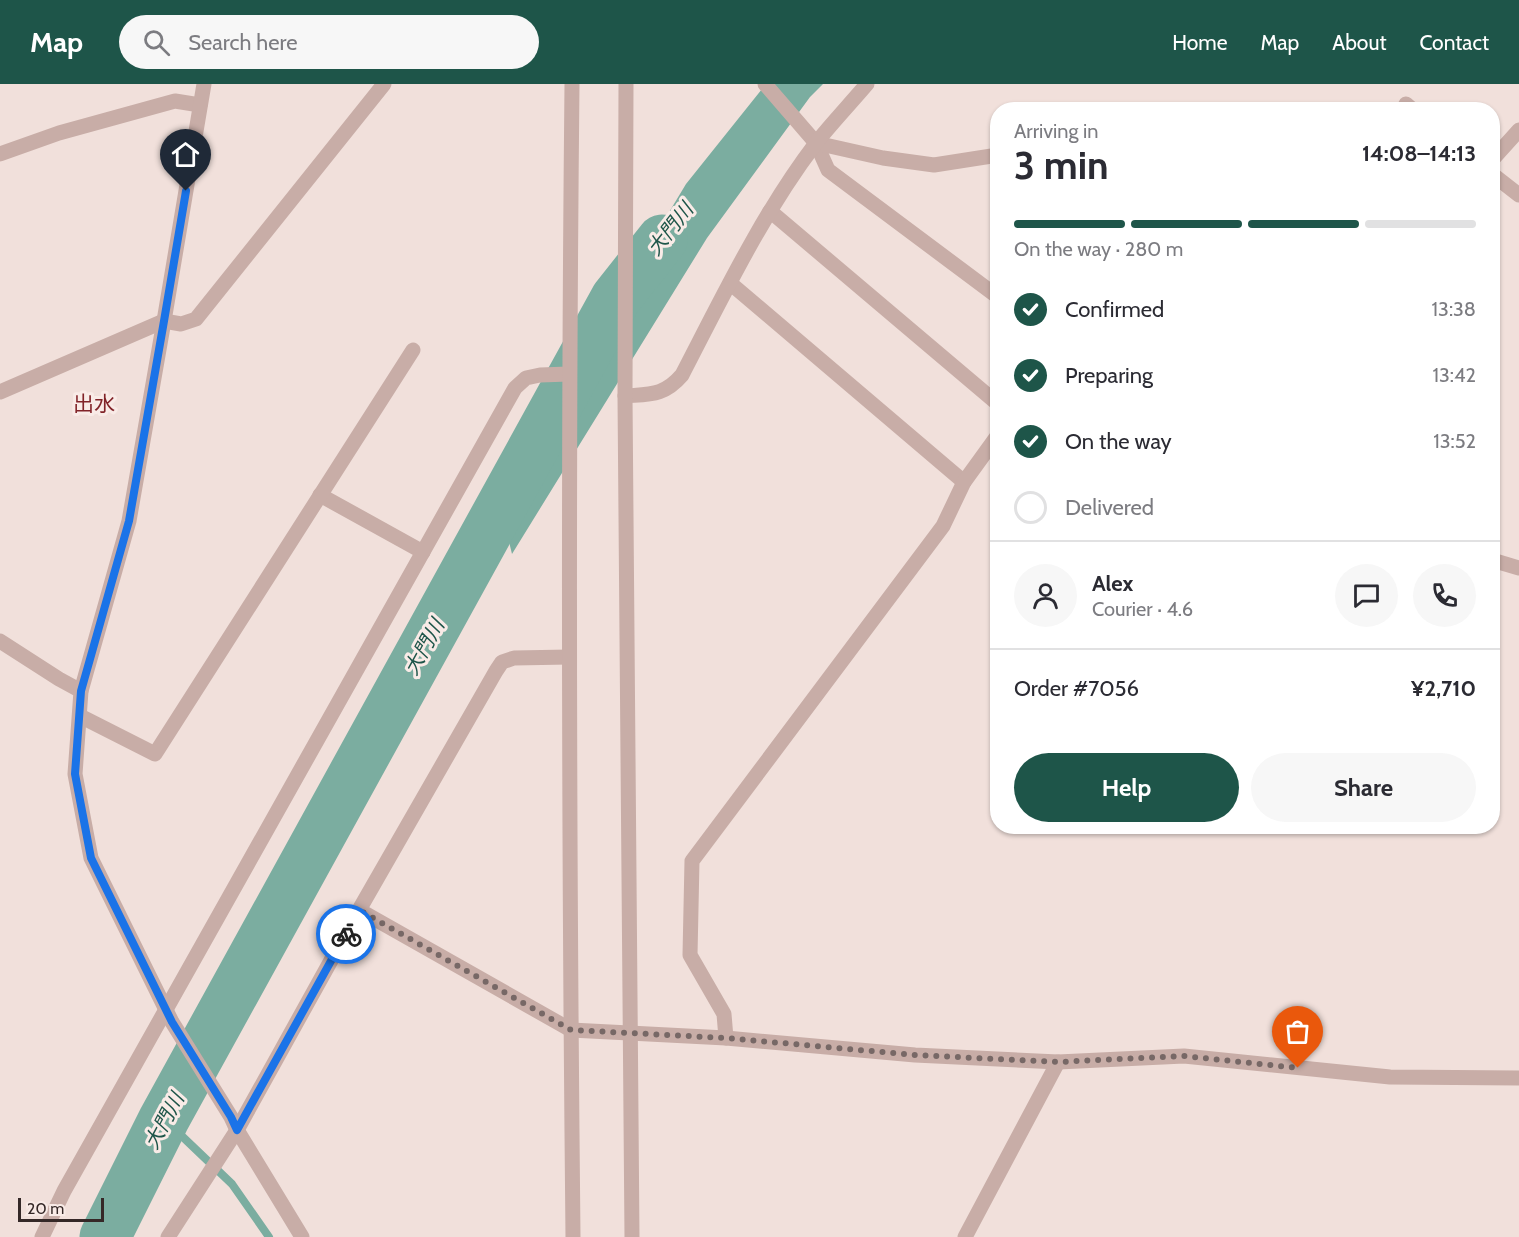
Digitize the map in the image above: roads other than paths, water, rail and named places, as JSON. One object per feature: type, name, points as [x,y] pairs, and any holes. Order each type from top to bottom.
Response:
[{"type":"street","points":[[204,84],[129,521],[81,691],[75,774],[91,858],[169,1017],[302,1237]]},
{"type":"street","points":[[0,392],[164,321],[181,324],[196,319],[384,84]]},
{"type":"street","points":[[572,84],[569,657],[573,1237]]},
{"type":"street","points":[[626,84],[625,396],[632,1237]]},
{"type":"street","points":[[765,84],[813,139],[828,170],[990,291]]},
{"type":"street","points":[[625,396],[659,393],[674,384],[682,375],[730,283],[813,139],[867,84]]},
{"type":"street","points":[[0,154],[59,133],[176,101],[200,105]]},
{"type":"street","points":[[1500,151],[1519,130]]},
{"type":"street","points":[[813,139],[883,158],[934,165],[990,156]]},
{"type":"street","points":[[1500,180],[1519,195]]},
{"type":"street","points":[[770,211],[990,397]]},
{"type":"street","points":[[730,283],[964,482]]},
{"type":"street","points":[[80,716],[155,754],[413,350]]},
{"type":"street","points":[[42,1237],[64,1191],[169,1017],[515,388],[526,378],[569,374]]},
{"type":"street","points":[[726,1038],[724,1014],[690,955],[692,861],[943,526],[964,482],[990,446]]},
{"type":"street","points":[[320,495],[423,552]]},
{"type":"street","points":[[1500,562],[1519,568]]},
{"type":"street","points":[[0,641],[81,691]]},
{"type":"street","points":[[168,1237],[502,662],[514,658],[569,657]]},
{"type":"street","points":[[359,910],[571,1030],[726,1038],[915,1055],[1058,1062],[1184,1056],[1390,1077],[1519,1078]]},
{"type":"street","points":[[965,1237],[1058,1062]]},
{"type":"water","points":[[766,84],[823,84],[810,97],[707,238],[512,554],[498,497],[686,184]]},
{"type":"waterway","name":"大門川","points":[[105,1237],[164,1119],[616,298],[662,240]]},
{"type":"waterway","points":[[164,1119],[232,1184],[269,1237]]},
{"type":"district","name":"出水","points":[[94,403]]}]
